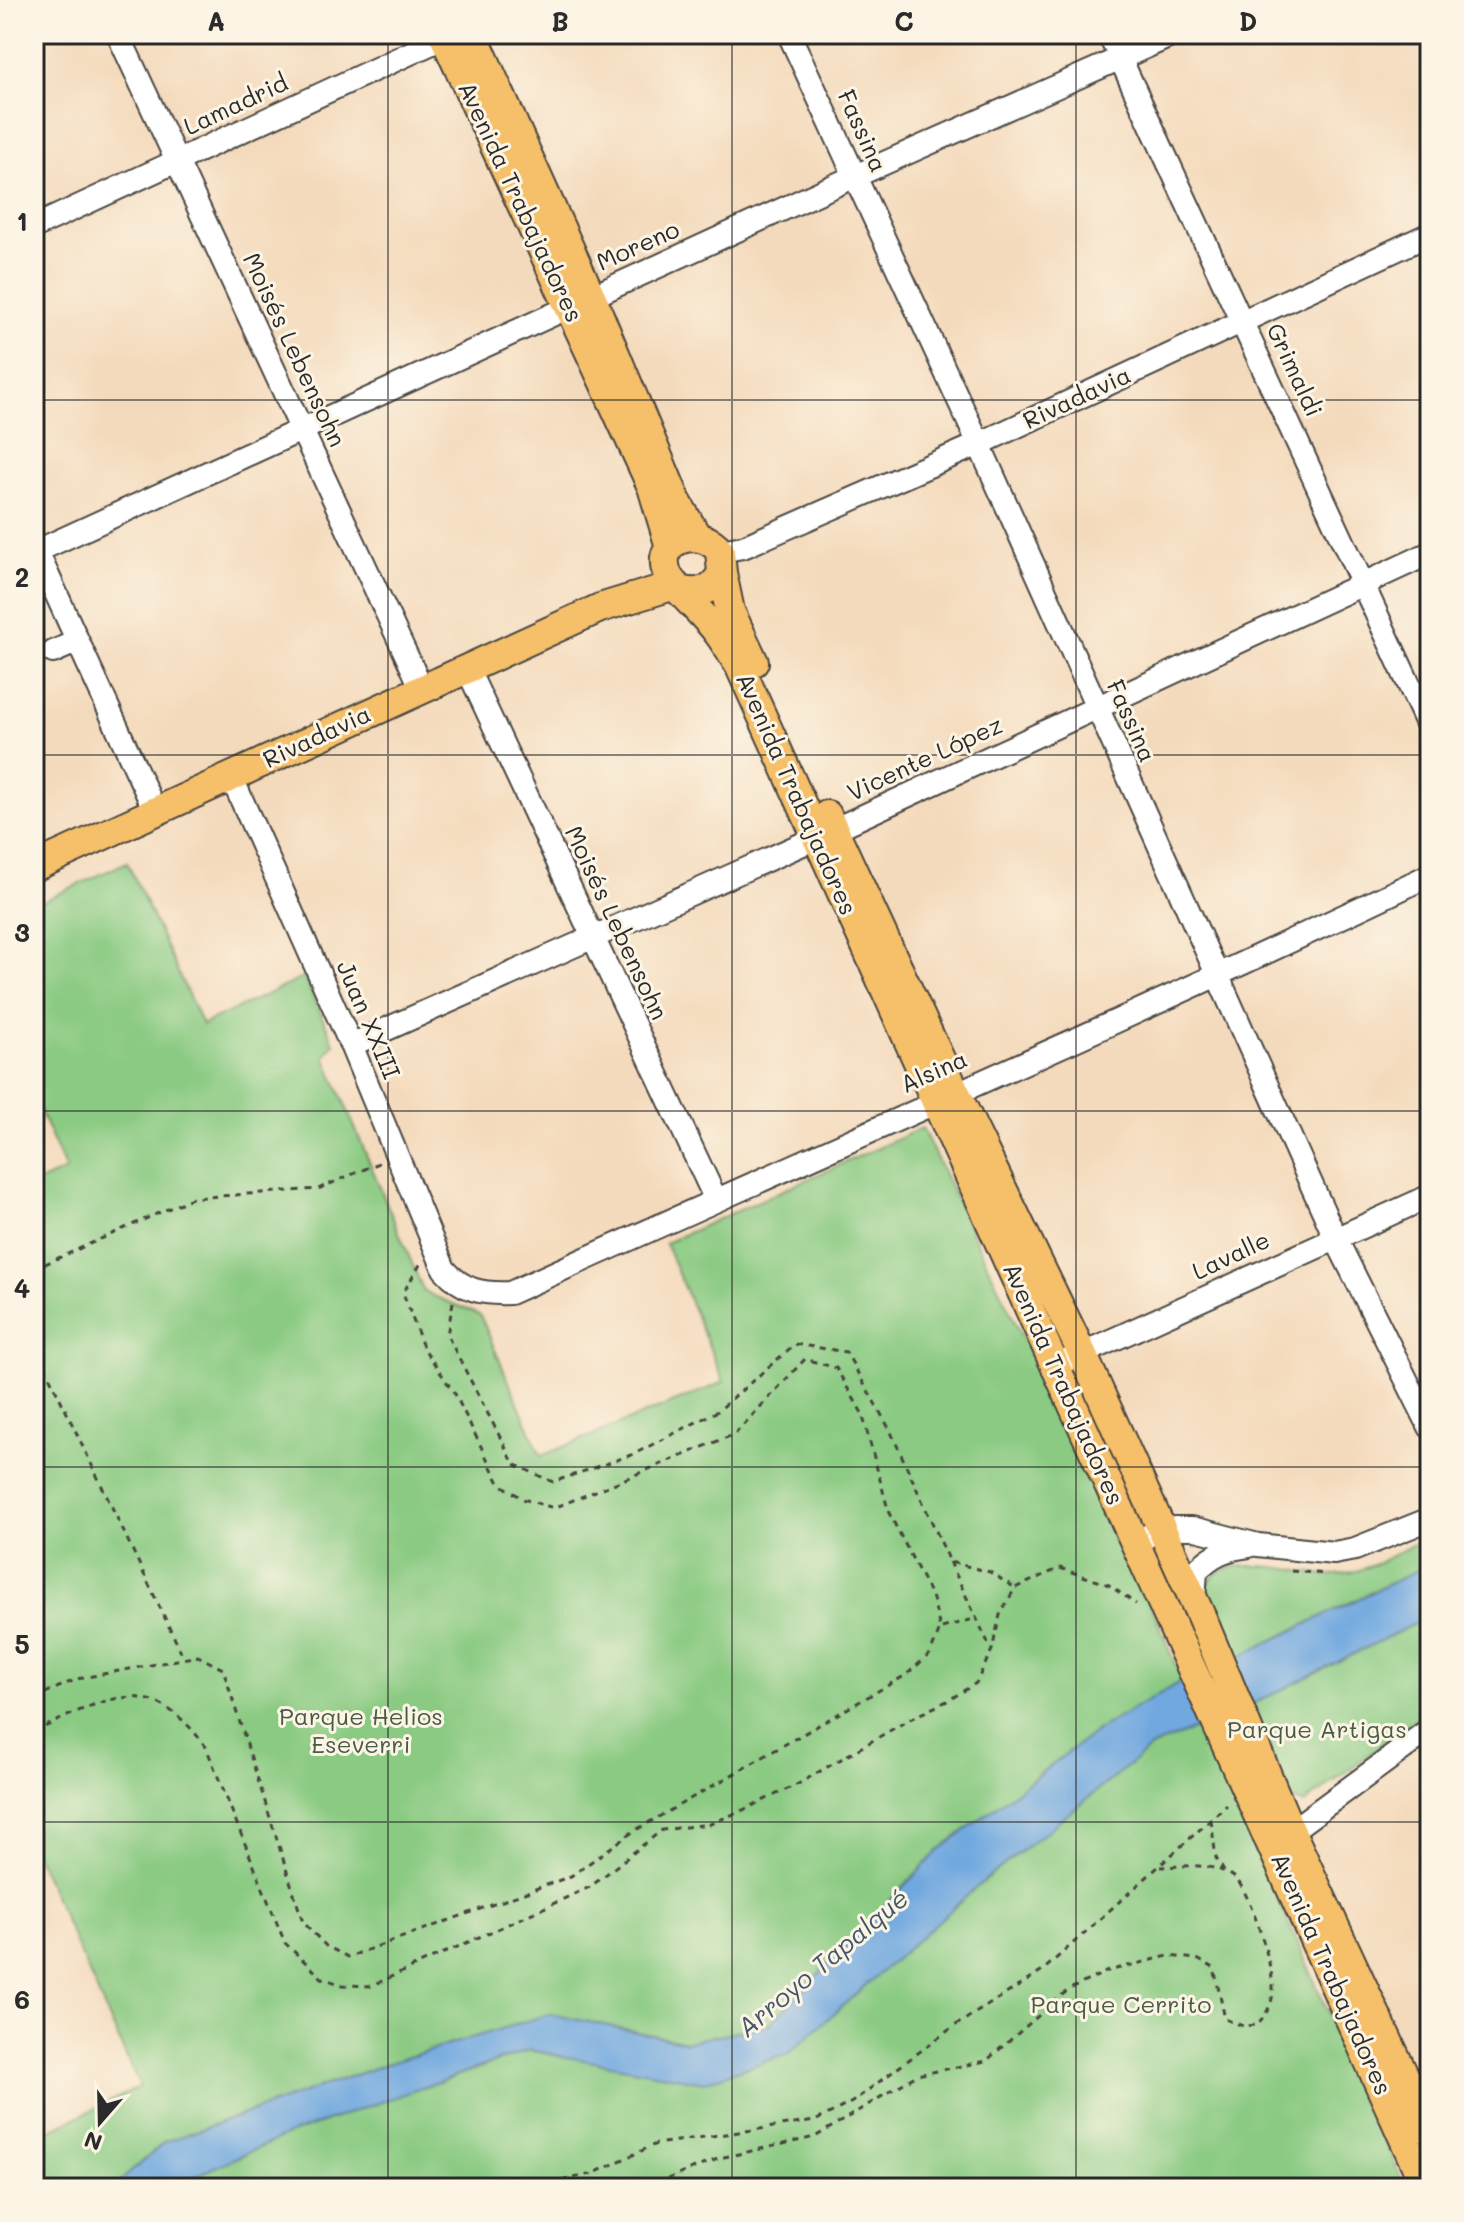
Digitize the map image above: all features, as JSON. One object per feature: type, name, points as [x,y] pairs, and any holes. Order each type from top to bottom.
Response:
[{"type":"main road","name":"Avenida Trabajadores","points":[[473,34],[652,487],[668,552]]},
{"type":"main road","name":"Avenida Trabajadores","points":[[450,35],[676,500],[696,535]]},
{"type":"main road","points":[[696,535],[714,543],[721,562],[710,588],[692,593],[679,588],[665,568],[668,552],[687,536],[696,535]]},
{"type":"main road","name":"Rivadavia","points":[[34,867],[600,608],[640,582],[668,552]]},
{"type":"main road","name":"Avenida Trabajadores","points":[[721,562],[730,611],[825,834],[944,1096],[1055,1366],[1248,1789],[1282,1837],[1430,2131]]},
{"type":"main road","name":"Avenida Trabajadores","points":[[679,588],[717,630],[739,665],[825,834]]},
{"type":"main road","name":"Rivadavia","points":[[600,608],[679,588]]},
{"type":"main road","name":"Avenida Trabajadores","points":[[944,1096],[1082,1353],[1198,1608],[1248,1789]]},
{"type":"main road","name":"Avenida Trabajadores","points":[[1282,1837],[1426,2187]]},
{"type":"street","name":"Moisés Lebensohn","points":[[118,34],[422,689]]},
{"type":"street","name":"Fassina","points":[[789,34],[979,444],[1335,1237],[1430,1427]]},
{"type":"street","name":"Grimaldi","points":[[1109,34],[1364,581],[1430,730]]},
{"type":"street","name":"Moreno","points":[[35,548],[303,430],[853,177],[1175,34]]},
{"type":"street","name":"Lamadrid","points":[[34,227],[450,35]]},
{"type":"street","name":"Rivadavia","points":[[721,562],[743,547],[979,444],[1430,234]]},
{"type":"street","points":[[35,548],[155,811]]},
{"type":"street","name":"Vicente López","points":[[351,1045],[825,834],[1098,709],[1364,581],[1430,553]]},
{"type":"street","points":[[53,652],[76,642]]},
{"type":"street","name":"Moisés Lebensohn","points":[[467,668],[716,1200]]},
{"type":"street","name":"Juan XXIII","points":[[231,776],[351,1045],[444,1269],[457,1284]]},
{"type":"street","name":"Alsina","points":[[457,1284],[483,1294],[510,1293],[944,1096],[1217,977],[1430,875]]},
{"type":"street","name":"Lavalle","points":[[1055,1366],[1430,1196]]},
{"type":"street","points":[[1134,1540],[1192,1528],[1258,1545],[1334,1553],[1355,1549],[1430,1519]]},
{"type":"street","points":[[1198,1608],[1196,1571],[1210,1557],[1226,1548],[1258,1545]]},
{"type":"street","points":[[1282,1837],[1430,1729]]},
{"type":"path","points":[[34,1269],[192,1198],[318,1189],[397,1155]]},
{"type":"path","points":[[34,1698],[77,1679],[184,1658],[198,1656],[223,1669],[303,1922],[326,1946],[348,1957],[571,1876],[647,1823],[906,1675],[930,1654],[940,1629],[933,1599],[889,1513],[862,1413],[836,1368],[805,1359],[735,1434],[554,1508],[523,1499],[499,1483],[455,1394],[423,1347],[403,1293],[433,1242]]},
{"type":"path","points":[[457,1284],[447,1335],[473,1379],[514,1464],[553,1482],[634,1454],[718,1411],[795,1344],[846,1352],[890,1430],[992,1650]]},
{"type":"path","points":[[34,1344],[184,1658]]},
{"type":"path","points":[[950,1562],[990,1572],[1015,1588]]},
{"type":"path","points":[[34,1732],[100,1701],[127,1695],[155,1703],[185,1719],[206,1747],[285,1943],[322,1978],[343,1985],[371,1986],[590,1887],[662,1830],[710,1824],[798,1784],[976,1683],[992,1650],[1000,1615],[1015,1588],[1060,1568],[1109,1585],[1144,1609]]},
{"type":"path","points":[[940,1629],[977,1618]]},
{"type":"path","points":[[527,2188],[592,2174],[656,2144],[815,2121],[840,2108],[953,2027],[1041,1972],[1248,1789]]},
{"type":"path","points":[[1211,1820],[1216,1858],[1225,1873]]},
{"type":"path","points":[[645,2188],[720,2158],[815,2137],[917,2075],[986,2061],[1068,1990],[1108,1971],[1168,1956],[1197,1959],[1214,1968],[1225,2019],[1243,2026],[1258,2025],[1269,2010],[1272,1978],[1244,1886],[1225,1873],[1195,1865],[1161,1867]]},
{"type":"green space","name":"Parque Helios Eseverri","points":[[127,862],[202,1025],[304,977],[334,1043],[325,1057],[424,1292],[480,1315],[541,1456],[724,1382],[665,1243],[922,1128],[1156,1617],[1182,1681],[1096,1731],[938,1851],[770,2024],[686,2042],[550,2014],[386,2064],[165,2142],[113,2188],[34,2188],[34,2138],[140,2087],[34,1851],[34,1184],[66,1170],[34,1098],[34,905]]},
{"type":"green space","name":"Parque Artigas","points":[[1430,1535],[1430,1564],[1230,1661],[1212,1621],[1206,1598],[1209,1581],[1221,1571],[1238,1566],[1258,1566],[1320,1574],[1347,1573],[1384,1560]]},
{"type":"green space","name":"Parque Artigas","points":[[1430,1616],[1430,1708],[1304,1804],[1286,1797],[1249,1706]]},
{"type":"green space","name":"Parque Cerrito","points":[[1202,1726],[1401,2178],[1380,2188],[167,2188],[290,2134],[529,2050],[703,2081],[985,1880],[1152,1747]]},
{"type":"water","points":[[1430,1564],[1430,1616],[1249,1706],[1152,1747],[985,1880],[788,2054],[703,2082],[529,2050],[290,2134],[167,2188],[113,2188],[165,2142],[386,2064],[550,2014],[686,2042],[770,2024],[938,1851],[1096,1731],[1182,1681]]},
{"type":"water label","name":"Arroyo Tapalqué","points":[[823,1963]]}]
